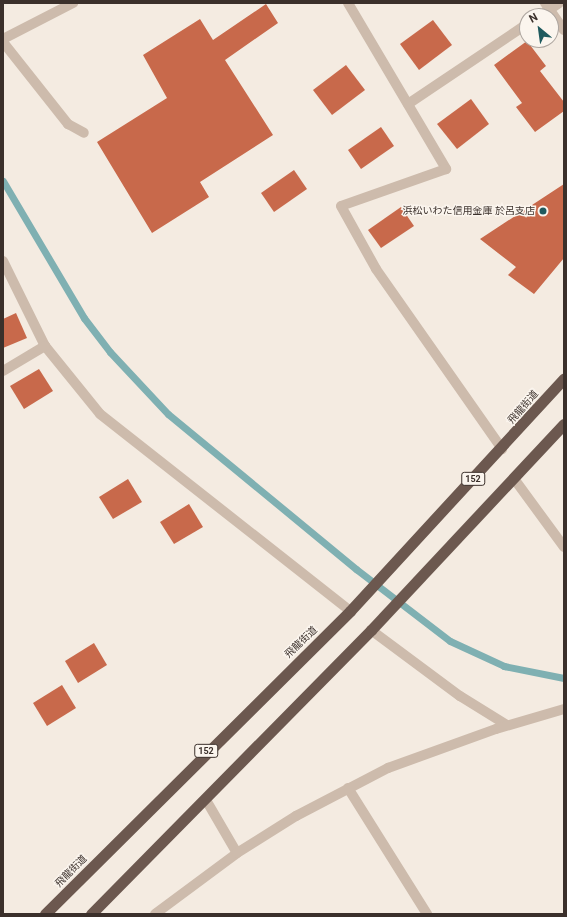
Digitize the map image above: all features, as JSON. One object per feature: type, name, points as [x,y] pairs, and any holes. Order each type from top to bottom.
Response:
[{"type":"highway","name":"飛龍街道","points":[[45,914],[350,611],[368,589],[502,449],[564,378]]},
{"type":"highway","points":[[91,914],[206,800],[372,630],[515,480],[564,424]]},
{"type":"street","points":[[3,39],[73,3]]},
{"type":"street","points":[[348,3],[446,169],[341,206],[376,269],[502,449]]},
{"type":"street","points":[[559,3],[547,6],[564,30]]},
{"type":"street","points":[[408,104],[519,29]]},
{"type":"street","points":[[3,42],[68,124],[84,133]]},
{"type":"street","points":[[3,261],[45,346],[100,414],[350,611]]},
{"type":"street","points":[[3,371],[45,346]]},
{"type":"street","points":[[515,480],[564,547]]},
{"type":"street","points":[[372,630],[460,696],[507,725]]},
{"type":"street","points":[[155,914],[237,853],[348,788],[388,768],[507,725],[562,711]]},
{"type":"street","points":[[348,788],[427,914]]},
{"type":"street","points":[[206,800],[237,853]]},
{"type":"building","points":[[266,4],[278,23],[225,60],[273,135],[200,182],[209,197],[152,233],[97,142],[167,98],[143,55],[200,19],[213,40]]},
{"type":"building","points":[[433,20],[452,45],[419,70],[400,44]]},
{"type":"building","points":[[519,47],[532,48],[546,66],[540,71],[564,102],[564,111],[535,132],[516,107],[522,103],[494,65]]},
{"type":"building","points":[[346,65],[365,90],[332,115],[313,90]]},
{"type":"building","points":[[471,99],[489,124],[457,149],[437,124]]},
{"type":"building","points":[[381,127],[394,146],[361,169],[348,150]]},
{"type":"building","points":[[294,170],[307,189],[274,212],[261,193]]},
{"type":"building","name":"浜松いわた信用金庫 於呂支店","points":[[564,184],[564,258],[534,294],[508,275],[516,267],[480,239]]},
{"type":"building","points":[[401,207],[414,226],[381,248],[368,230]]},
{"type":"building","points":[[16,313],[27,338],[3,348],[3,319]]},
{"type":"building","points":[[39,369],[53,391],[24,409],[10,386]]},
{"type":"building","points":[[128,479],[142,502],[113,519],[99,497]]},
{"type":"building","points":[[189,504],[203,527],[174,544],[160,522]]},
{"type":"building","points":[[94,643],[107,665],[78,683],[65,661]]},
{"type":"building","points":[[62,685],[76,708],[47,726],[33,703]]},
{"type":"waterway","points":[[3,181],[84,318],[110,352],[168,414],[356,569],[450,641],[504,666],[564,678]]},
{"type":"place","name":"浜松いわた信用金庫 於呂支店","points":[[543,211]]}]
